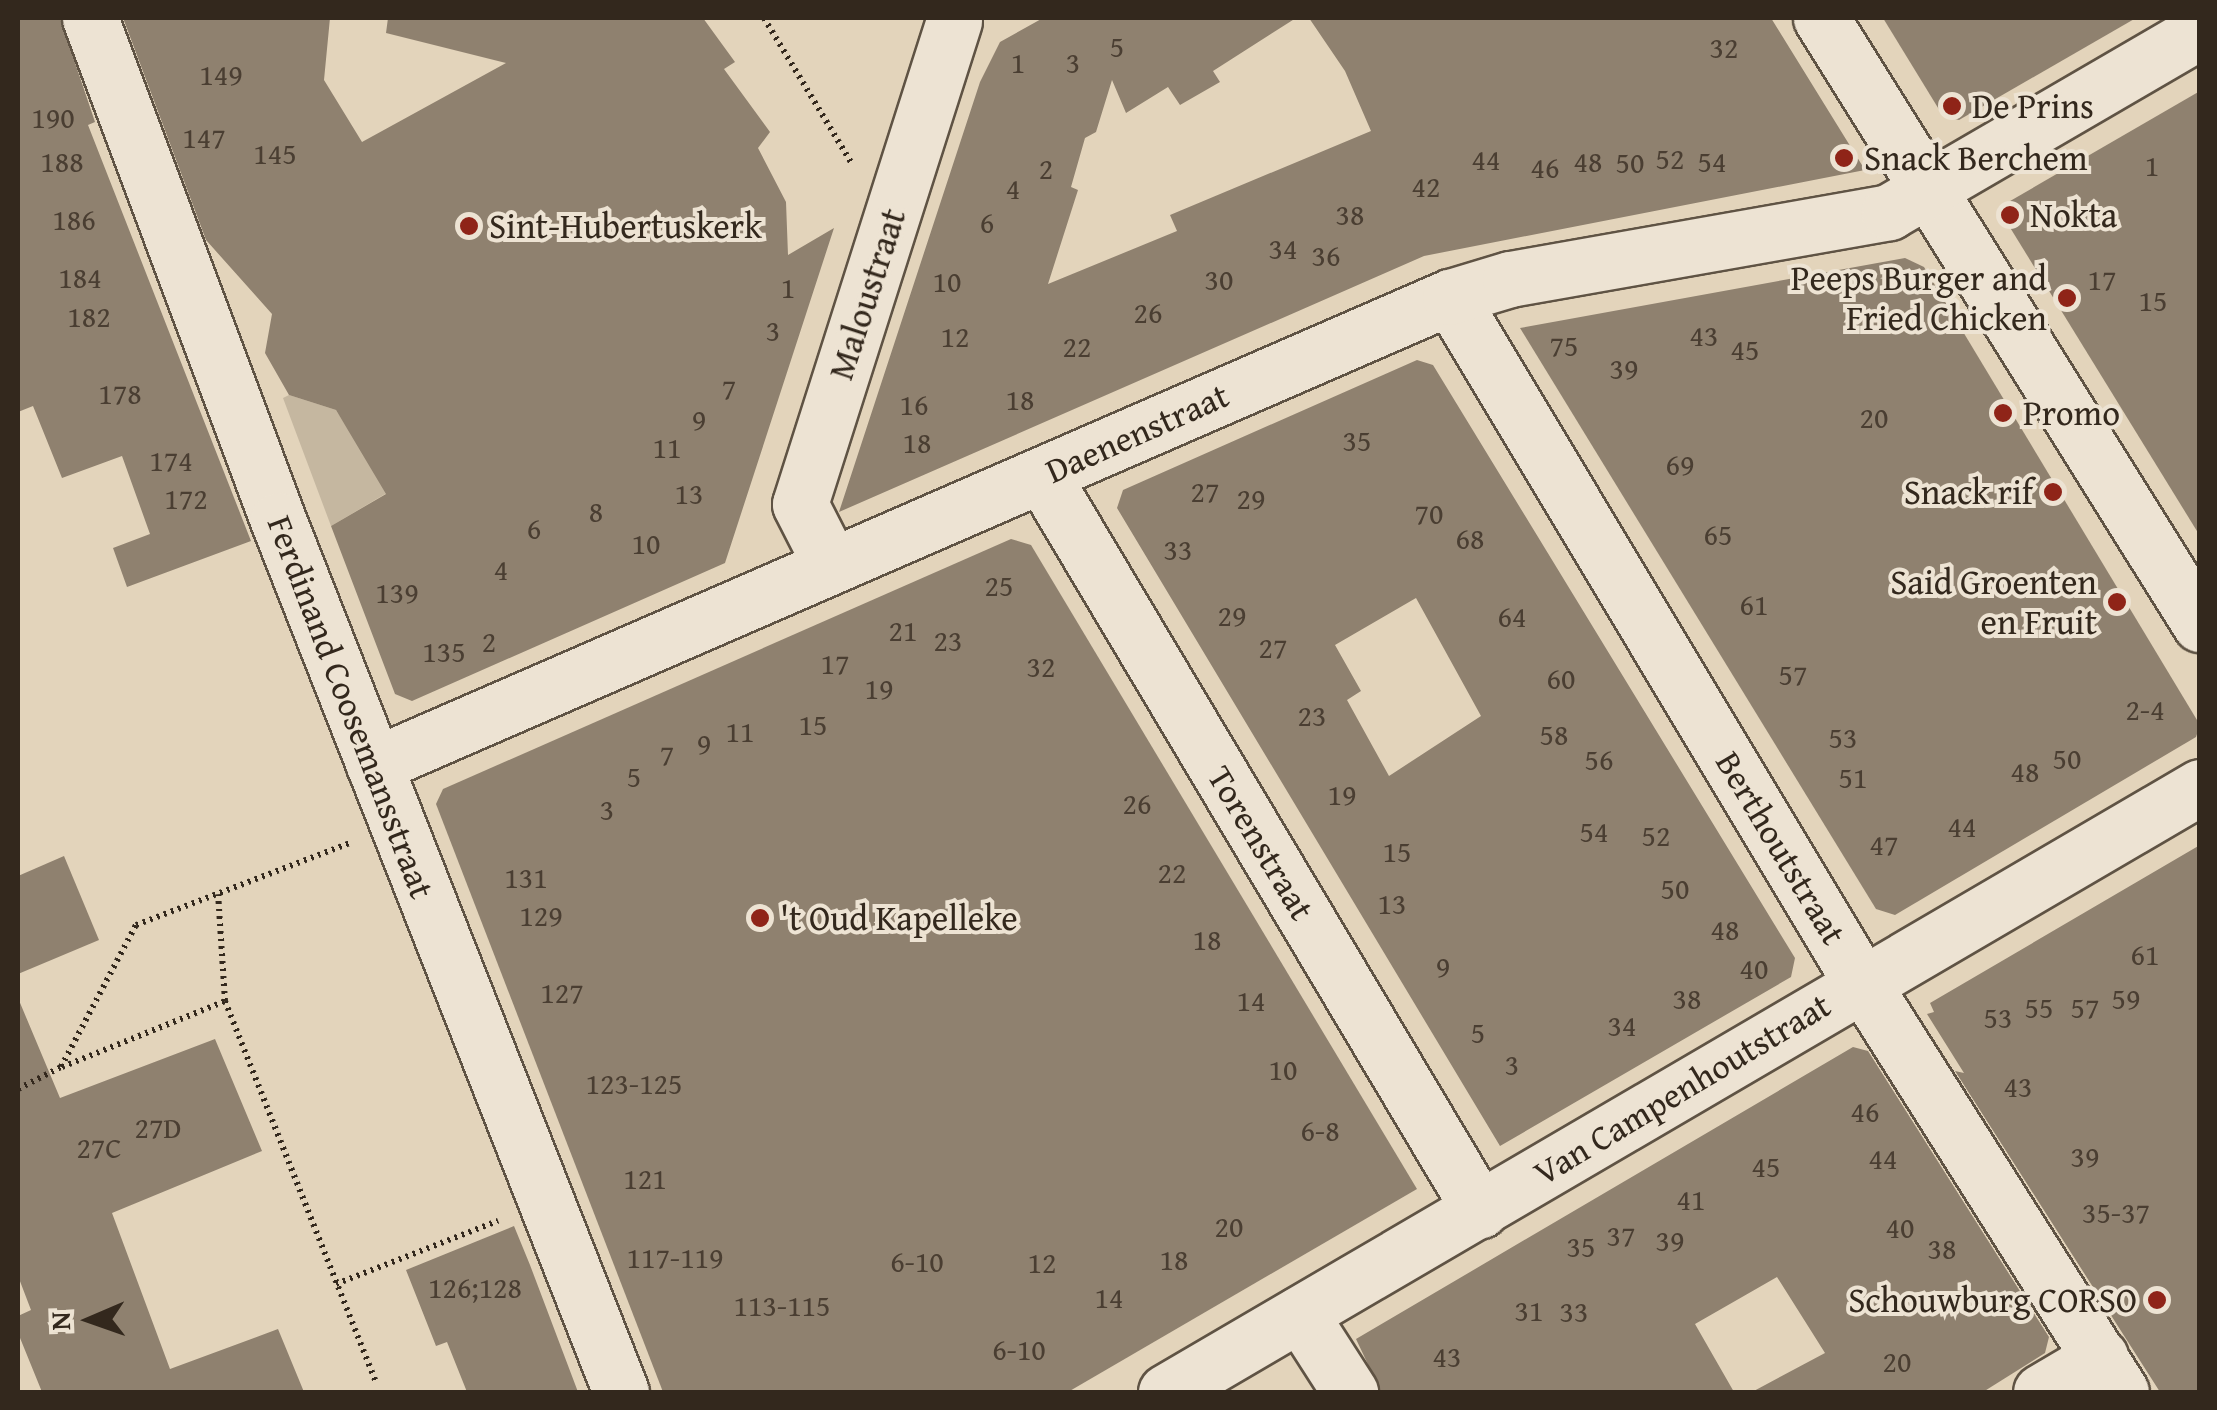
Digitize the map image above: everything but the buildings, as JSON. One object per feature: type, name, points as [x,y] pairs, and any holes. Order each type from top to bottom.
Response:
[{"type":"street","name":"Ferdinand Coosemansstraat","points":[[90,18],[397,825],[621,1392]]},
{"type":"street","points":[[1821,18],[2200,624]]},
{"type":"street","name":"Maloustraat","points":[[830,563],[800,504],[955,19]]},
{"type":"street","name":"Daenenstraat","points":[[374,765],[830,563],[1450,297],[1510,280],[1889,212],[2200,31]]},
{"type":"street","name":"Berthoutstraat","points":[[1450,297],[1862,982],[2111,1375]]},
{"type":"street","name":"Torenstraat","points":[[1042,475],[1480,1210]]},
{"type":"street","name":"Van Campenhoutstraat","points":[[1166,1392],[2200,787]]},
{"type":"street","points":[[1300,1314],[1350,1392]]},
{"type":"street","points":[[2040,1392],[2111,1375]]},
{"type":"path","points":[[764,18],[889,225]]},
{"type":"path","points":[[61,1067],[136,925],[397,825]]},
{"type":"path","points":[[218,894],[225,1001],[376,1382]]},
{"type":"path","points":[[18,1089],[61,1067],[225,1001]]},
{"type":"path","points":[[336,1284],[546,1202]]},
{"type":"shaded area","points":[[289,395],[336,410],[348,429],[468,445],[331,526],[283,398]]},
{"type":"place","name":"De Prins","points":[[1952,106]]},
{"type":"place","name":"Snack Berchem","points":[[1844,158]]},
{"type":"place","name":"Nokta","points":[[2010,215]]},
{"type":"place","name":"Sint-Hubertuskerk","points":[[469,226]]},
{"type":"place","name":"Peeps Burger and Fried Chicken","points":[[2067,298]]},
{"type":"place","name":"Promo","points":[[2003,413]]},
{"type":"place","name":"Snack rif","points":[[2053,492]]},
{"type":"place","name":"Said Groenten en Fruit","points":[[2117,602]]},
{"type":"place","name":"'t Oud Kapelleke","points":[[760,918]]},
{"type":"place","name":"Schouwburg CORSO","points":[[2157,1300]]}]
